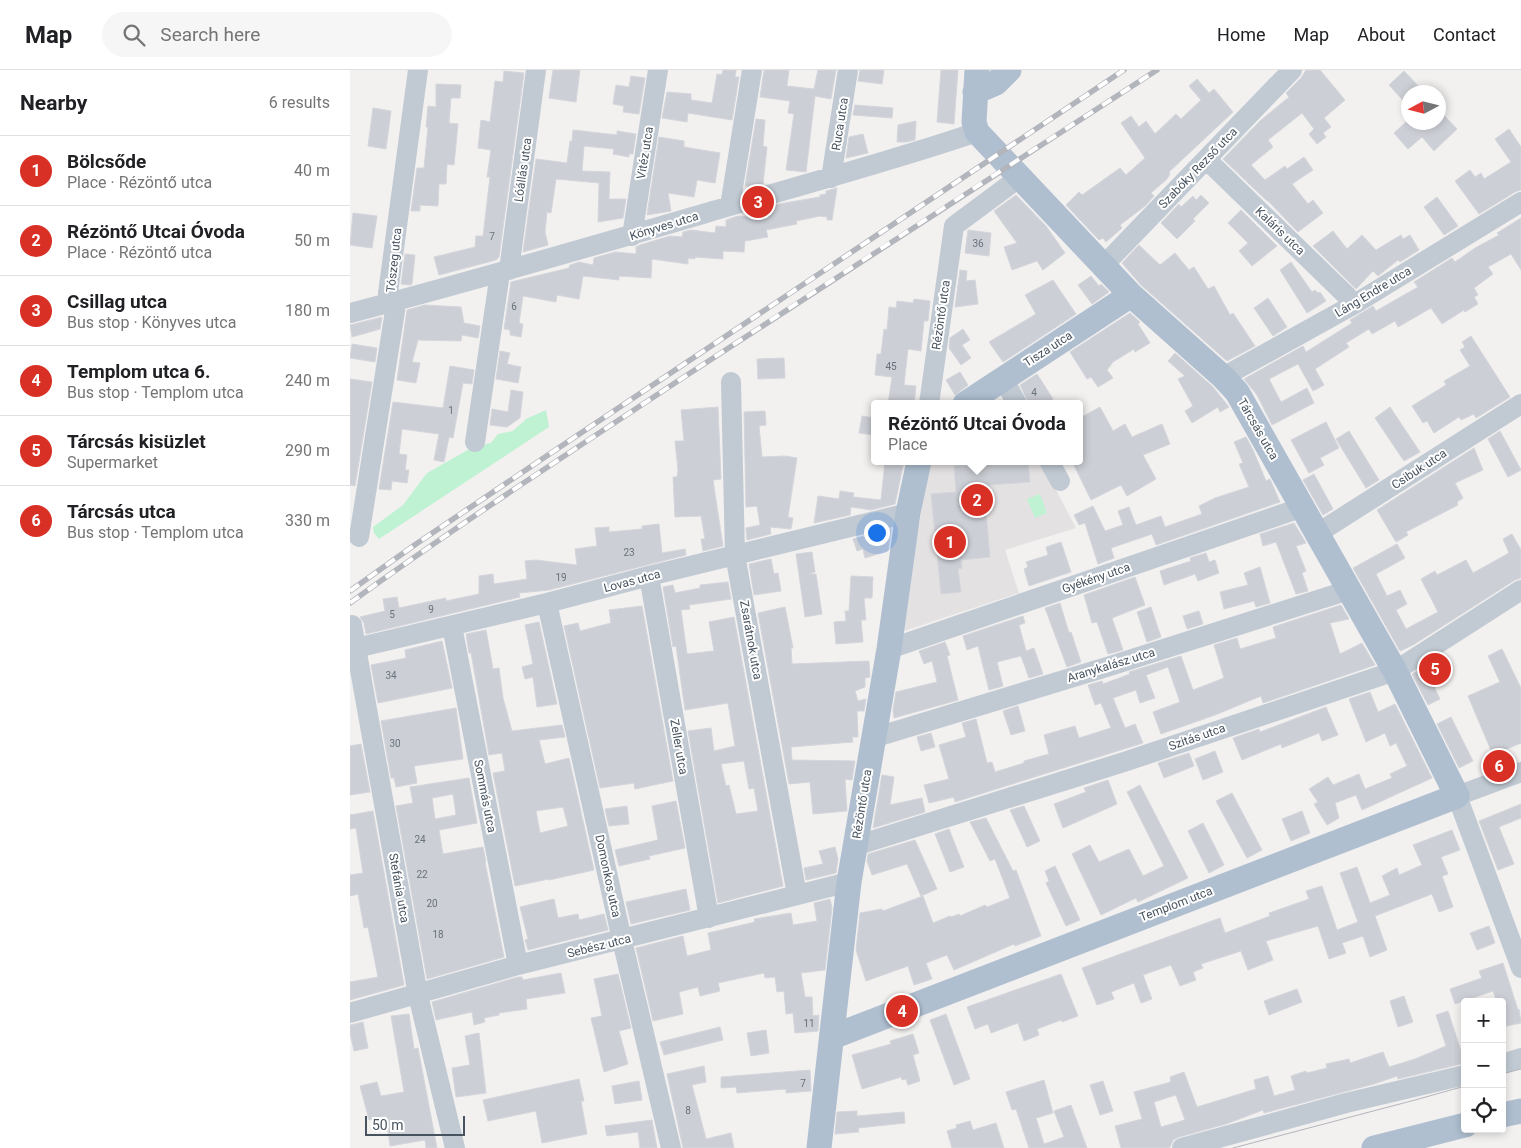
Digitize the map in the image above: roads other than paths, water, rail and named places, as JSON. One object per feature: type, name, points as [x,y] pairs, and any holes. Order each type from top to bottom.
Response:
[{"type":"main road","points":[[977,132],[974,122],[976,81],[996,83],[1009,70]]},
{"type":"main road","name":"Tárcsás utca","points":[[977,132],[1131,295],[1237,392],[1396,671],[1457,796]]},
{"type":"main road","name":"Tisza utca","points":[[971,400],[1131,295]]},
{"type":"main road","name":"Rézöntő utca","points":[[818,1148],[849,882],[889,649],[908,513],[918,465]]},
{"type":"main road","name":"Templom utca","points":[[832,1037],[1457,796]]},
{"type":"main road","points":[[1506,1114],[1521,1110]]},
{"type":"main road","points":[[1374,1148],[1461,1126]]},
{"type":"street","name":"Tószeg utca","points":[[359,537],[395,311],[388,293],[418,70]]},
{"type":"street","name":"Lóállás utca","points":[[475,442],[536,70]]},
{"type":"street","name":"Vitéz utca","points":[[632,236],[658,70]]},
{"type":"street","points":[[730,206],[752,70]]},
{"type":"street","name":"Ruca utca","points":[[831,178],[848,70]]},
{"type":"street","name":"Szabóky Rezső utca","points":[[1103,266],[1292,70]]},
{"type":"street","name":"Könyves utca","points":[[350,313],[632,236],[916,153],[977,132]]},
{"type":"street","name":"Kaláris utca","points":[[1206,159],[1347,296],[1353,305]]},
{"type":"street","name":"Rézöntő utca","points":[[930,400],[954,226],[1020,177]]},
{"type":"street","name":"Láng Endre utca","points":[[1223,378],[1353,305],[1521,202]]},
{"type":"street","points":[[1003,378],[1015,400]]},
{"type":"street","name":"Zsarátnok utca","points":[[731,382],[735,555],[797,896]]},
{"type":"street","name":"Csibuk utca","points":[[1318,533],[1521,404]]},
{"type":"street","points":[[1051,465],[1060,481]]},
{"type":"street","name":"Gyékény utca","points":[[889,649],[1303,507]]},
{"type":"street","name":"Lovas utca","points":[[356,648],[547,603],[649,576],[908,513]]},
{"type":"street","name":"Zeller utca","points":[[649,576],[709,918]]},
{"type":"street","name":"Aranykalász utca","points":[[873,738],[1110,666],[1349,590]]},
{"type":"street","name":"Szitás utca","points":[[855,846],[1124,762],[1396,671],[1521,590]]},
{"type":"street","name":"Domonkos utca","points":[[547,603],[622,940],[671,1148]]},
{"type":"street","name":"Stefánia utca","points":[[352,625],[418,994],[454,1148]]},
{"type":"street","name":"Sommás utca","points":[[452,626],[518,965]]},
{"type":"street","name":"Templom utca","points":[[1457,796],[1521,772]]},
{"type":"street","name":"Tárcsás utca","points":[[1457,796],[1521,968]]},
{"type":"street","name":"Sebész utca","points":[[350,1013],[518,965],[849,882]]},
{"type":"street","points":[[1506,1063],[1521,1058]]},
{"type":"street","points":[[1182,1148],[1346,1103],[1461,1076]]},
{"type":"tram line","points":[[1506,1073],[1521,1069]]},
{"type":"tram line","points":[[1233,1148],[1461,1087]]},
{"type":"railway","points":[[350,591],[548,455],[1124,70]]},
{"type":"railway","points":[[350,603],[474,516],[600,432],[1157,70]]},
{"type":"place","name":"Csillag utca","points":[[758,202]]},
{"type":"place","name":"Rézöntő Utcai Óvoda","points":[[977,500]]},
{"type":"place","name":"Bölcsőde","points":[[950,542]]},
{"type":"place","name":"Tárcsás kisüzlet","points":[[1435,669]]},
{"type":"place","name":"Tárcsás utca","points":[[1499,766]]},
{"type":"place","name":"Templom utca 6.","points":[[902,1011]]}]
